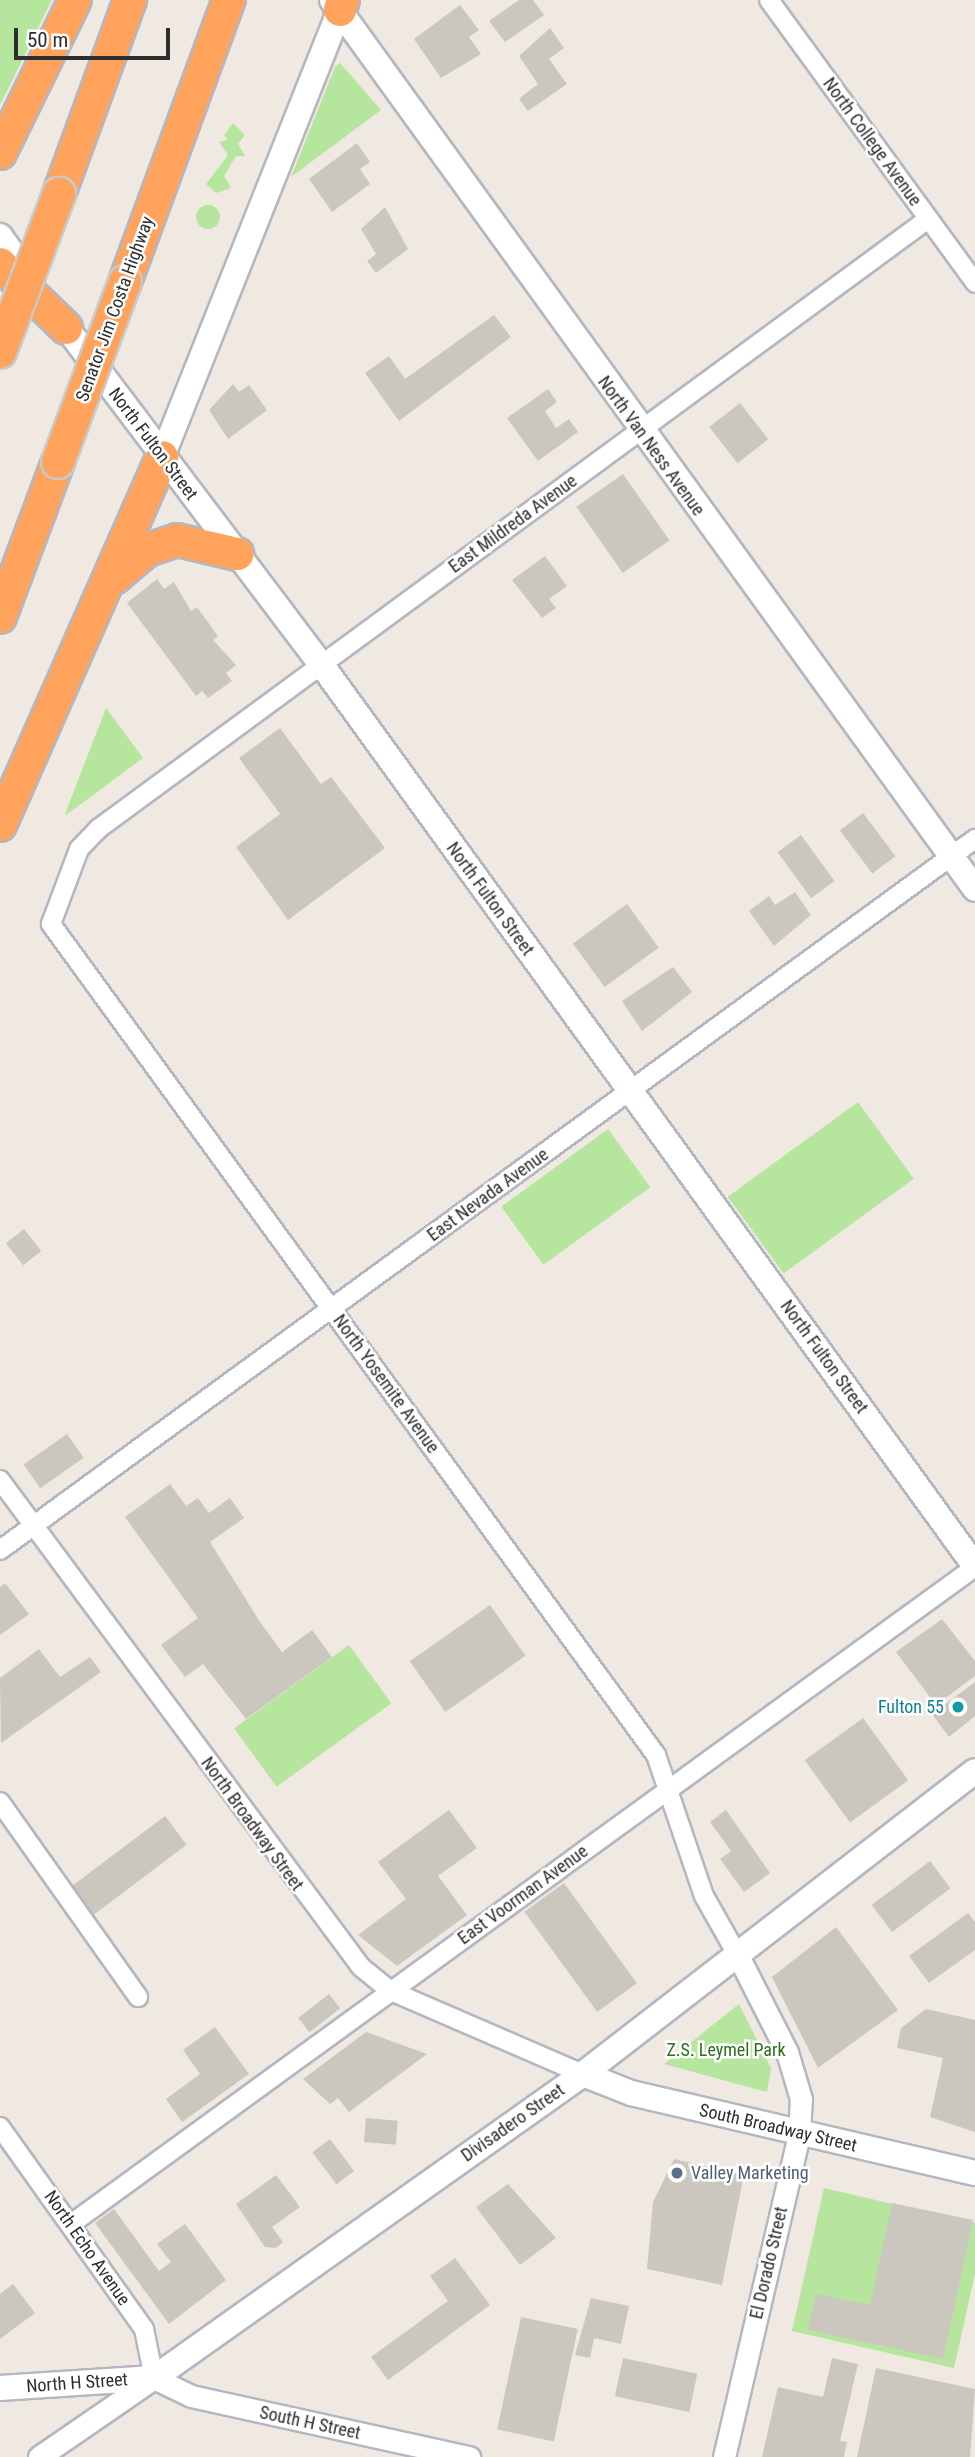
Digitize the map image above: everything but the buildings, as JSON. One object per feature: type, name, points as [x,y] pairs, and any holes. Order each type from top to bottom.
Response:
[{"type":"highway","points":[[5,143],[75,0]]},
{"type":"highway","points":[[0,352],[130,0]]},
{"type":"highway","name":"Senator Jim Costa Highway","points":[[0,617],[229,0]]},
{"type":"highway","points":[[0,264],[66,328]]},
{"type":"highway","points":[[0,825],[162,457]]},
{"type":"highway","points":[[103,593],[132,560],[177,540],[237,554]]},
{"type":"main road","name":"North Van Ness Avenue","points":[[338,3],[639,430],[975,889]]},
{"type":"main road","points":[[162,457],[338,3]]},
{"type":"main road","name":"North Fulton Street","points":[[0,236],[162,457],[321,664],[628,1091],[975,1566]]},
{"type":"main road","name":"Divisadero Street","points":[[154,2378],[583,2074],[975,1771]]},
{"type":"main road","name":"South Broadway Street","points":[[583,2074],[631,2093],[975,2174]]},
{"type":"main road","name":"North H Street","points":[[0,2388],[154,2378]]},
{"type":"street","name":"North College Avenue","points":[[769,0],[975,283]]},
{"type":"street","name":"East Mildreda Avenue","points":[[97,829],[928,219]]},
{"type":"street","name":"North Yosemite Avenue","points":[[97,829],[79,849],[51,924],[656,1755],[671,1787],[704,1896],[738,1956]]},
{"type":"street","name":"East Nevada Avenue","points":[[0,1550],[950,854],[975,839]]},
{"type":"street","name":"North Broadway Street","points":[[0,1480],[339,1943],[391,1991],[583,2074]]},
{"type":"street","name":"East Voorman Avenue","points":[[71,2224],[975,1566]]},
{"type":"street","points":[[0,1802],[138,1997]]},
{"type":"street","name":"El Dorado Street","points":[[724,2457],[799,2134],[795,2073],[738,1956]]},
{"type":"street","name":"North Echo Avenue","points":[[0,2127],[144,2329],[154,2378]]},
{"type":"street","name":"Divisadero Street","points":[[39,2457],[154,2378]]},
{"type":"street","name":"South H Street","points":[[154,2378],[191,2396],[469,2457]]},
{"type":"green space","points":[[0,0],[52,0],[0,105]]},
{"type":"green space","points":[[340,63],[381,110],[291,177],[335,67]]},
{"type":"green space","points":[[233,123],[245,135],[238,144],[245,156],[236,156],[224,176],[231,188],[216,193],[206,184],[228,155],[219,142],[228,140],[224,135]]},
{"type":"green space","points":[[208,205],[216,209],[220,217],[216,225],[208,229],[200,225],[196,217],[200,209]]},
{"type":"green space","points":[[106,708],[143,758],[66,815],[65,814]]},
{"type":"green space","points":[[858,1102],[914,1179],[784,1273],[728,1197]]},
{"type":"green space","points":[[608,1129],[650,1187],[544,1265],[501,1207]]},
{"type":"green space","points":[[349,1645],[391,1703],[276,1787],[234,1728]]},
{"type":"green space","name":"Z.S. Leymel Park","points":[[739,2004],[771,2068],[767,2092],[664,2064]]},
{"type":"green space","points":[[824,2188],[975,2223],[975,2274],[954,2368],[792,2331]]},
{"type":"place","name":"Fulton 55","points":[[958,1707]]},
{"type":"place","name":"Valley Marketing","points":[[677,2173]]}]
